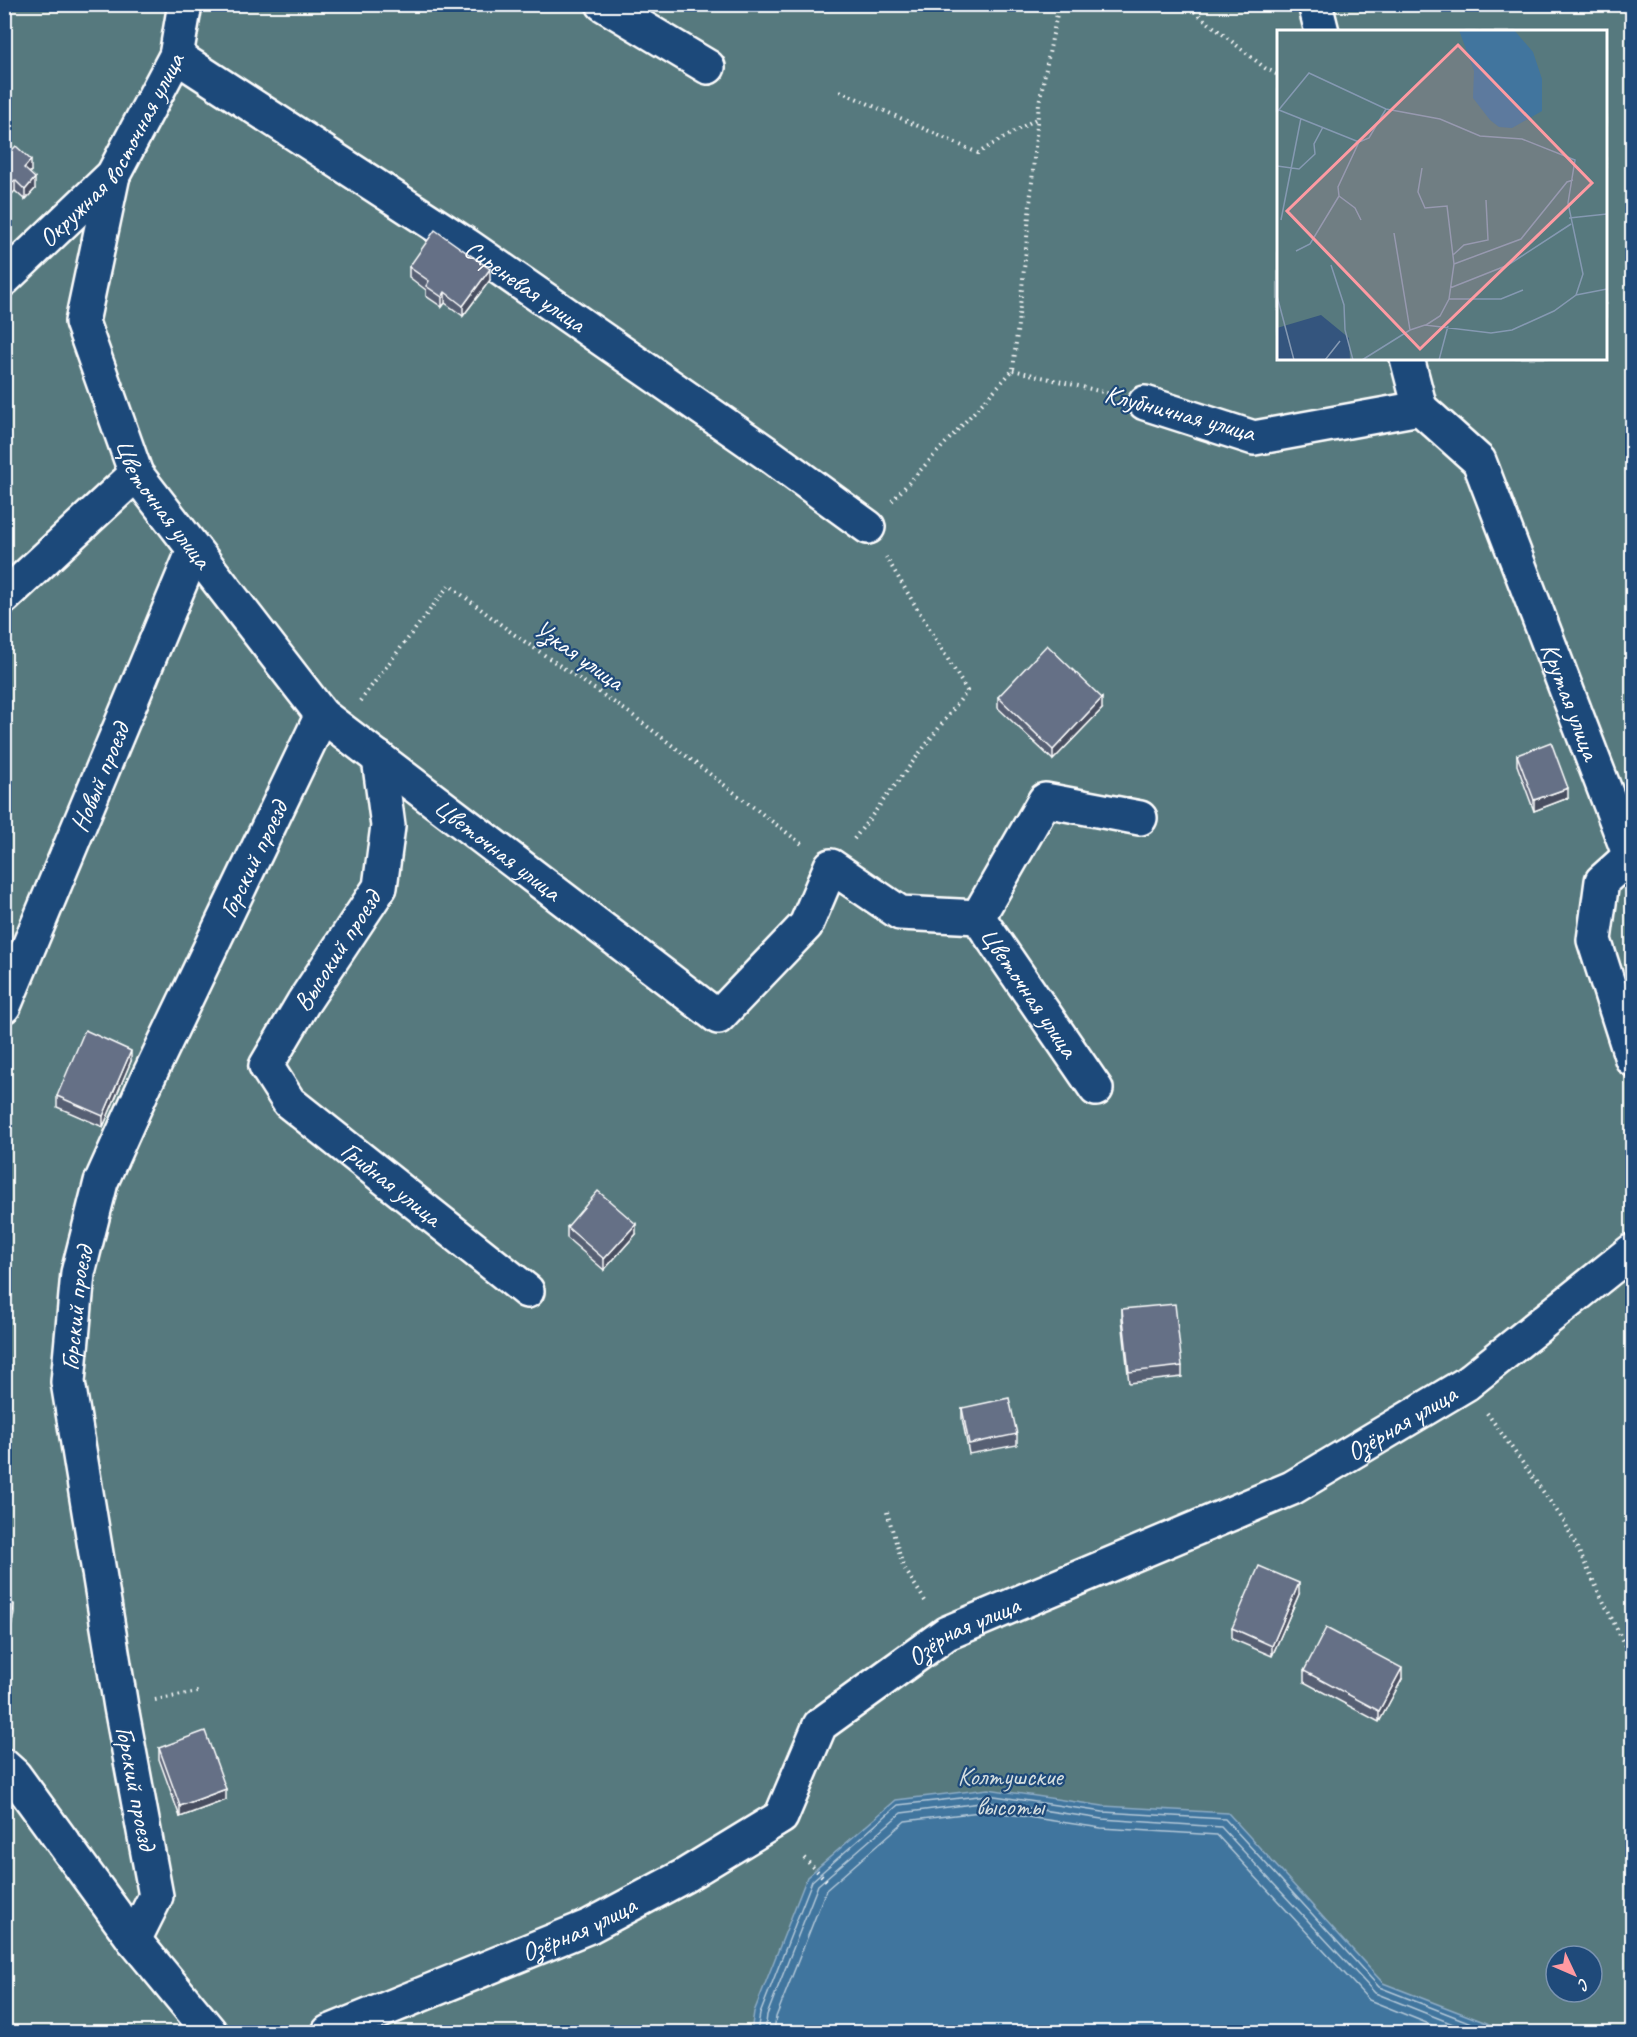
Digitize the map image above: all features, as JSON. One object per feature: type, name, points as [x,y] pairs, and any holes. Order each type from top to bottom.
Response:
[{"type":"street","name":"Окружная восточная улица","points":[[4,279],[113,175],[176,56],[185,4]]},
{"type":"street","points":[[603,4],[708,67]]},
{"type":"street","points":[[1315,4],[1322,30]]},
{"type":"street","name":"Сиреневая улица","points":[[176,56],[468,246],[772,457],[868,527]]},
{"type":"street","name":"Цветочная улица","points":[[113,175],[82,322],[135,474],[331,721],[718,1017],[806,925],[831,866],[900,913],[978,917],[1096,1089]]},
{"type":"street","points":[[1408,360],[1420,408]]},
{"type":"street","name":"Клубничная улица","points":[[1145,403],[1254,438],[1420,408]]},
{"type":"street","name":"Крутая улица","points":[[1420,408],[1479,461],[1631,856],[1602,881],[1594,940],[1632,1059]]},
{"type":"street","points":[[4,597],[135,474]]},
{"type":"street","name":"Новый проезд","points":[[4,1006],[194,550]]},
{"type":"street","name":"Горский проезд","points":[[134,1940],[156,1896],[121,1707],[68,1382],[78,1273],[101,1182],[158,1058],[331,721]]},
{"type":"street","name":"Высокий проезд","points":[[266,1066],[303,1003],[380,887],[388,826],[379,758]]},
{"type":"street","points":[[978,917],[1045,800],[1140,818]]},
{"type":"street","name":"Грибная улица","points":[[266,1066],[289,1102],[527,1291]]},
{"type":"street","name":"Озёрная улица","points":[[329,2032],[590,1926],[684,1876],[781,1817],[820,1725],[947,1633],[1292,1488],[1467,1384],[1632,1251]]},
{"type":"street","points":[[4,1766],[15,1774],[134,1940],[210,2032]]},
{"type":"path","points":[[831,866],[967,692],[868,527],[1013,370],[1037,119],[1059,4]]},
{"type":"path","points":[[1185,4],[1265,68],[1277,74]]},
{"type":"path","points":[[840,91],[978,153],[1037,119]]},
{"type":"path","name":"Клубничная улица","points":[[1013,370],[1145,403]]},
{"type":"path","name":"Узкая улица","points":[[331,721],[448,585],[512,633],[631,714],[831,866]]},
{"type":"path","points":[[1467,1384],[1564,1521],[1632,1660]]},
{"type":"path","points":[[887,1512],[903,1566],[947,1633]]},
{"type":"path","points":[[121,1707],[198,1692]]},
{"type":"path","points":[[804,1858],[829,1883]]},
{"type":"green space","name":"Колтушские высоты","points":[[5,5],[1632,5],[1632,2032],[5,2032]]},
{"type":"water","points":[[988,1789],[1103,1806],[1228,1813],[1383,1983],[1510,2032],[751,2032],[754,2012],[807,1877],[896,1800]]},
{"type":"building","points":[[16,146],[31,160],[24,168],[35,178],[25,190],[15,180],[4,191],[4,147],[10,152]]},
{"type":"building","points":[[435,230],[490,269],[463,306],[445,292],[442,297],[426,286],[429,281],[409,267]]},
{"type":"building","points":[[1047,645],[1102,698],[1053,750],[998,697]]},
{"type":"building","points":[[1551,742],[1568,788],[1534,800],[1517,755]]},
{"type":"building","points":[[85,1030],[131,1051],[103,1116],[57,1096]]},
{"type":"building","points":[[598,1191],[636,1224],[604,1259],[567,1227]]},
{"type":"building","points":[[1175,1304],[1182,1366],[1129,1372],[1122,1309]]},
{"type":"building","points":[[1009,1398],[1017,1434],[969,1444],[962,1408]]},
{"type":"building","points":[[1259,1566],[1299,1583],[1272,1646],[1232,1628]]},
{"type":"building","points":[[4,1602],[14,1604],[4,1650]]},
{"type":"building","points":[[1326,1628],[1402,1668],[1379,1711],[1304,1671]]},
{"type":"building","points":[[205,1731],[226,1789],[180,1806],[159,1748]]}]
